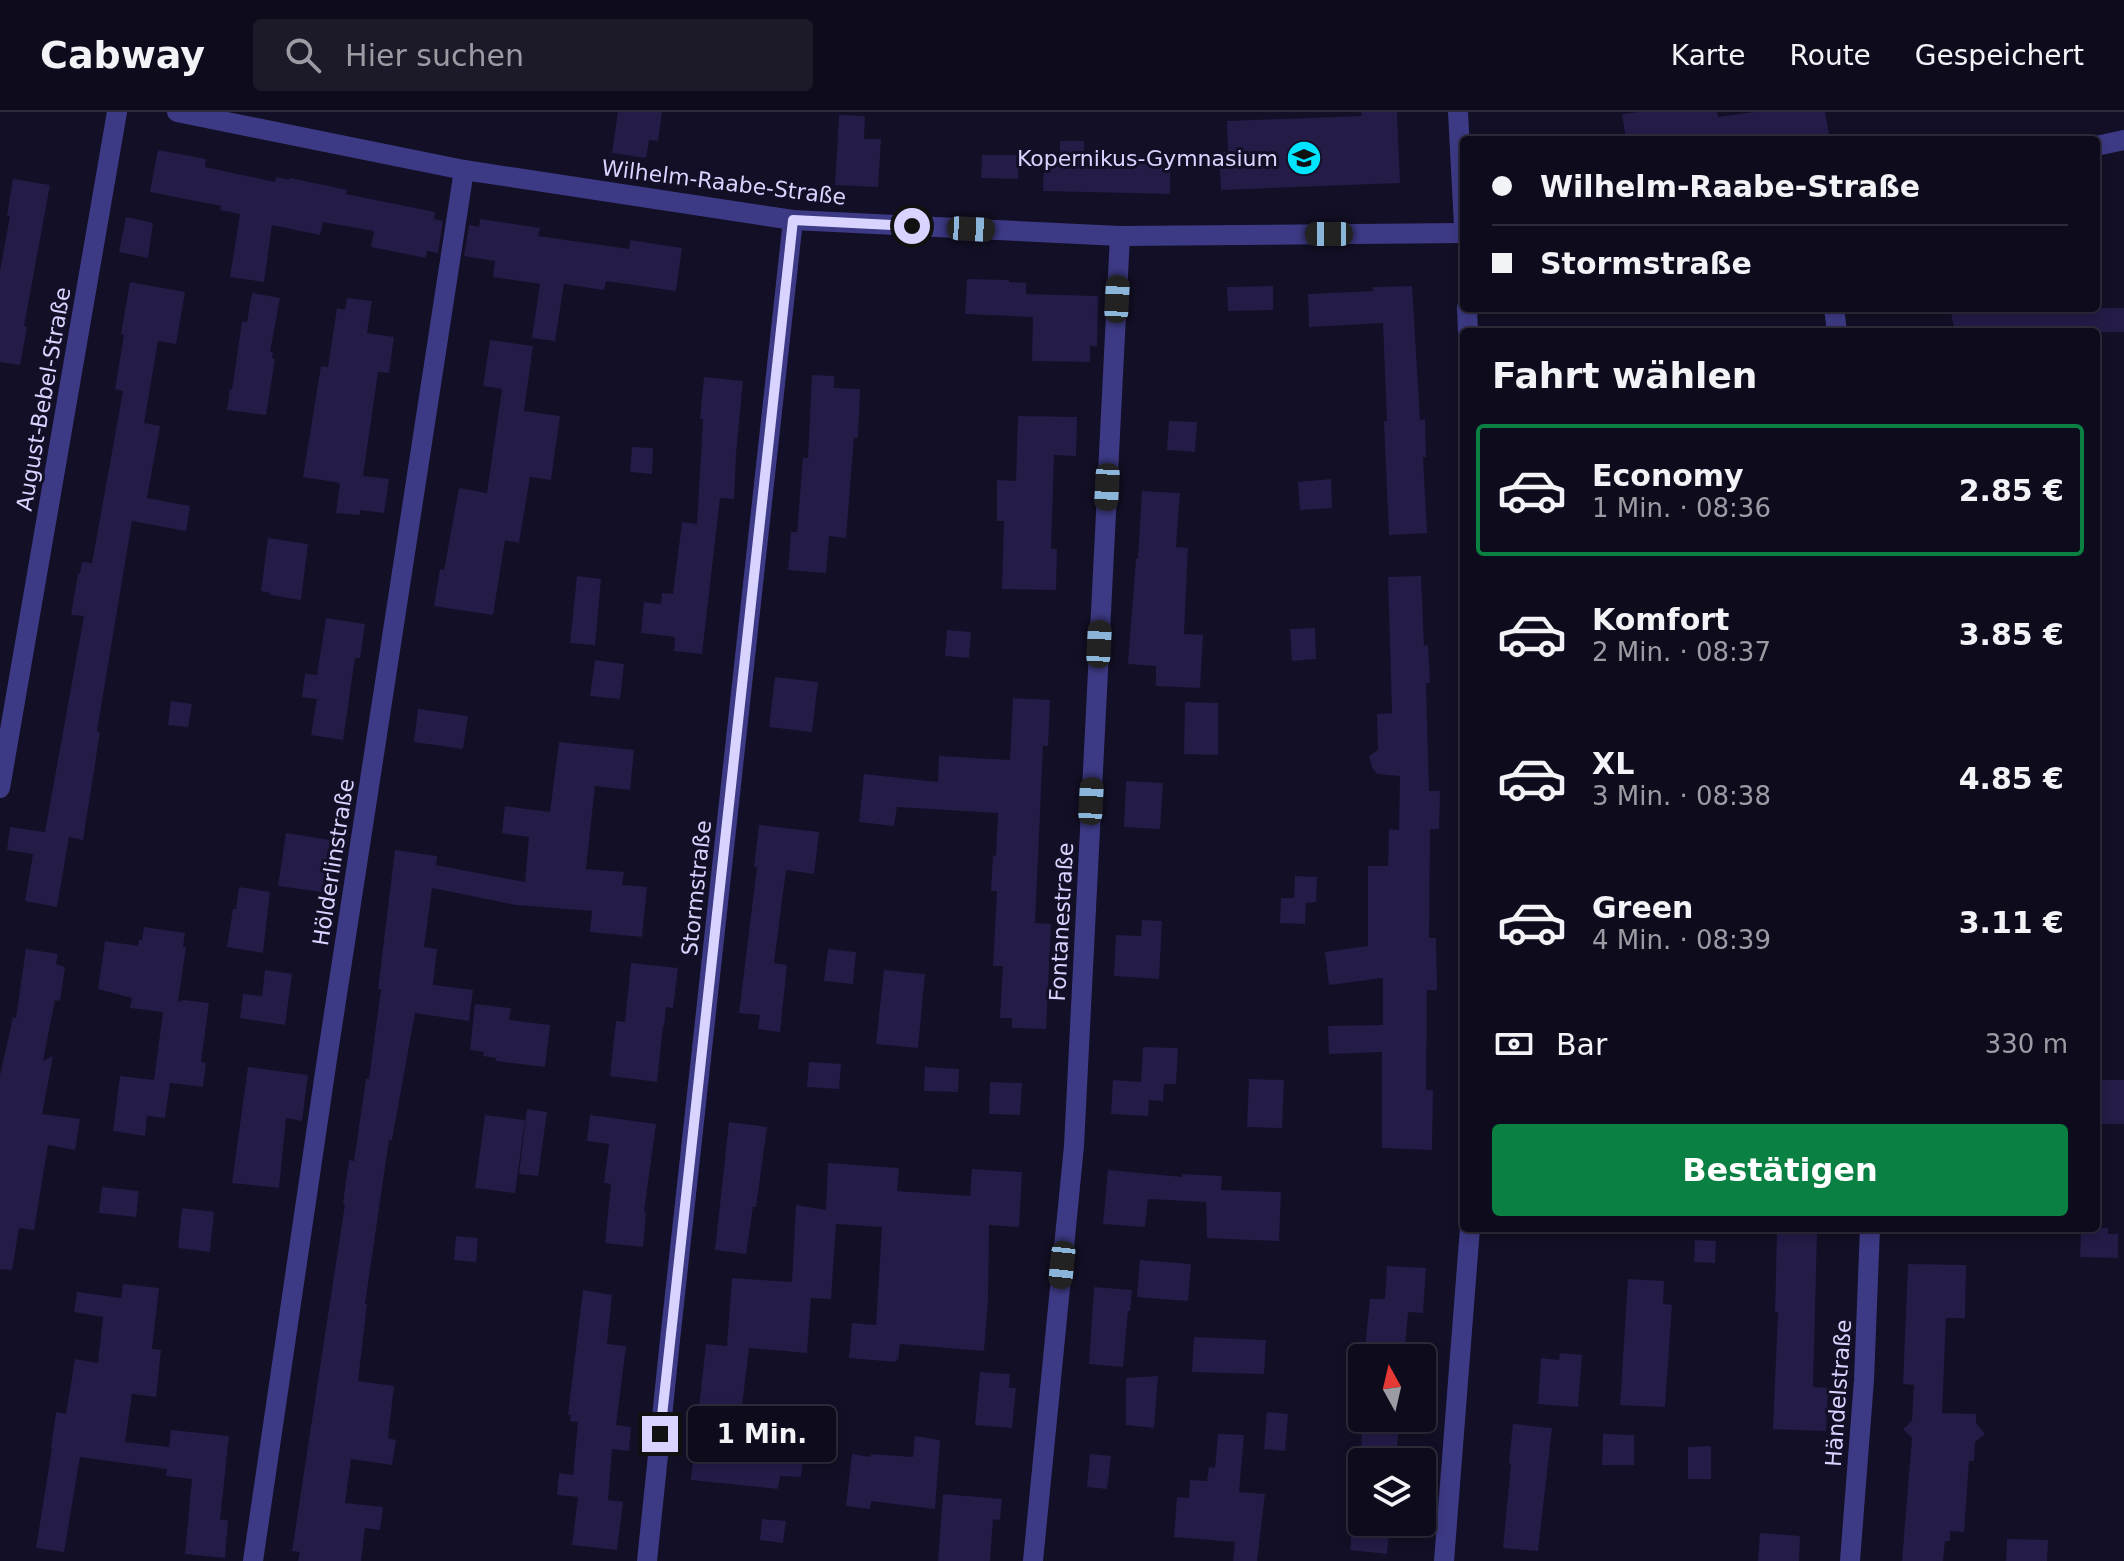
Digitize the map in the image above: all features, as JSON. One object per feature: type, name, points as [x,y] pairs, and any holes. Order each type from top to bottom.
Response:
[{"type":"street","name":"August-Bebel-Straße","points":[[0,788],[117,112]]},
{"type":"street","name":"Wilhelm-Raabe-Straße","points":[[177,112],[464,170],[793,220],[1120,236],[1460,233]]},
{"type":"street","points":[[1458,112],[1460,150]]},
{"type":"street","points":[[2100,145],[2124,140]]},
{"type":"street","name":"Hölderlinstraße","points":[[253,1561],[464,170]]},
{"type":"street","name":"Stormstraße","points":[[647,1561],[793,220]]},
{"type":"street","name":"Fontanestraße","points":[[1033,1561],[1074,1146],[1120,236]]},
{"type":"street","points":[[1444,1561],[1470,1232]]},
{"type":"street","name":"Händelstraße","points":[[1850,1561],[1864,1380],[1870,1232]]},
{"type":"building","points":[[618,112],[662,112],[658,141],[649,140],[646,158],[612,153]]},
{"type":"building","points":[[1361,112],[1397,112],[1400,183],[1221,190],[1219,152],[1228,152],[1227,121],[1362,116]]},
{"type":"building","points":[[1717,112],[1718,117],[1754,112],[1825,112],[1829,134],[1625,136],[1622,114]]},
{"type":"building","points":[[839,115],[865,116],[864,139],[881,139],[878,187],[835,185]]},
{"type":"building","points":[[1060,141],[1084,141],[1084,155],[1148,156],[1148,162],[1170,162],[1170,194],[1043,191],[1044,166],[1060,166]]},
{"type":"building","points":[[158,150],[206,159],[205,167],[275,182],[276,177],[290,178],[347,190],[346,194],[435,212],[434,219],[443,221],[438,253],[427,251],[426,258],[371,247],[374,231],[323,222],[320,235],[272,225],[264,282],[230,277],[240,214],[220,210],[221,206],[150,192]]},
{"type":"building","points":[[982,155],[1018,155],[1018,179],[981,178]]},
{"type":"building","points":[[13,179],[50,185],[24,326],[27,327],[20,365],[0,362],[0,271]]},
{"type":"building","points":[[126,217],[153,223],[148,258],[119,252]]},
{"type":"building","points":[[480,219],[540,228],[538,236],[629,249],[630,240],[682,248],[676,291],[606,281],[604,290],[564,284],[555,341],[532,338],[540,284],[493,277],[495,261],[464,256],[469,225],[479,227]]},
{"type":"building","points":[[967,279],[1026,283],[1026,294],[1098,296],[1097,346],[1090,346],[1090,362],[1032,361],[1033,317],[965,314]]},
{"type":"building","points":[[130,282],[185,292],[176,344],[158,341],[144,423],[160,426],[147,498],[190,506],[186,531],[132,521],[97,731],[100,732],[83,840],[69,837],[57,907],[25,901],[33,854],[7,850],[10,827],[45,832],[84,616],[71,615],[78,574],[82,562],[92,563],[123,391],[115,389]]},
{"type":"building","points":[[1273,286],[1273,310],[1228,311],[1227,287]]},
{"type":"building","points":[[1412,286],[1420,420],[1425,419],[1426,457],[1423,457],[1427,533],[1389,535],[1383,323],[1309,327],[1308,294]]},
{"type":"building","points":[[252,293],[280,298],[270,352],[273,352],[272,358],[275,359],[266,415],[227,410],[242,322],[247,322]]},
{"type":"building","points":[[347,298],[372,301],[367,333],[394,337],[389,373],[378,372],[363,476],[389,479],[384,513],[360,510],[360,515],[336,513],[340,483],[303,477],[321,366],[328,367],[337,308],[345,310]]},
{"type":"building","points":[[2100,308],[2124,308],[2124,332],[2100,332],[2100,328],[1954,328],[1951,312],[2100,312]]},
{"type":"building","points":[[490,340],[533,346],[524,411],[560,416],[551,480],[530,477],[519,543],[505,540],[493,615],[434,606],[459,488],[487,493],[502,389],[483,386]]},
{"type":"building","points":[[812,375],[834,376],[834,388],[860,389],[858,438],[854,438],[846,538],[829,536],[826,573],[788,570],[791,532],[797,532],[803,458],[808,458]]},
{"type":"building","points":[[704,377],[743,381],[734,499],[720,498],[702,654],[674,651],[675,637],[641,633],[644,602],[661,604],[662,593],[673,594],[682,522],[697,524]]},
{"type":"building","points":[[1018,416],[1077,417],[1076,456],[1054,455],[1051,549],[1057,549],[1056,590],[1002,589],[1004,521],[997,521],[997,480],[1016,481]]},
{"type":"building","points":[[1169,421],[1197,422],[1195,452],[1167,450]]},
{"type":"building","points":[[632,447],[653,448],[652,474],[630,472]]},
{"type":"building","points":[[1331,479],[1332,508],[1300,510],[1298,482]]},
{"type":"building","points":[[1142,491],[1180,493],[1176,547],[1188,548],[1184,634],[1203,635],[1200,688],[1156,686],[1156,666],[1128,664]]},
{"type":"building","points":[[268,538],[308,544],[301,600],[261,591]]},
{"type":"building","points":[[577,576],[601,579],[595,645],[570,643]]},
{"type":"building","points":[[1421,576],[1424,646],[1428,645],[1430,683],[1426,683],[1429,791],[1440,791],[1439,829],[1430,829],[1429,938],[1436,938],[1437,990],[1427,990],[1426,1090],[1433,1090],[1432,1150],[1382,1148],[1382,1052],[1329,1054],[1328,1026],[1383,1025],[1383,978],[1329,985],[1325,952],[1368,946],[1368,866],[1388,866],[1389,829],[1399,830],[1400,776],[1377,774],[1369,756],[1378,750],[1377,714],[1392,713],[1388,577]]},
{"type":"building","points":[[326,618],[365,624],[360,658],[355,658],[343,740],[311,735],[317,699],[302,697],[305,674],[317,675]]},
{"type":"building","points":[[1315,628],[1316,659],[1292,661],[1290,629]]},
{"type":"building","points":[[947,630],[971,632],[969,658],[945,656]]},
{"type":"building","points":[[595,660],[624,664],[620,699],[590,696]]},
{"type":"building","points":[[775,677],[818,682],[812,732],[769,727]]},
{"type":"building","points":[[1013,698],[1050,700],[1048,746],[1043,746],[1035,923],[1051,924],[1046,1029],[1012,1028],[1012,1018],[1000,1018],[1003,966],[993,966],[997,891],[991,891],[998,813],[897,807],[894,826],[859,822],[864,774],[938,782],[939,756],[1010,760]]},
{"type":"building","points":[[171,701],[192,704],[188,727],[168,725]]},
{"type":"building","points":[[1185,702],[1218,703],[1218,755],[1184,754]]},
{"type":"building","points":[[418,709],[468,716],[463,749],[414,742]]},
{"type":"building","points":[[559,742],[634,750],[630,790],[595,786],[586,869],[624,872],[622,885],[647,887],[642,937],[590,932],[592,911],[516,905],[432,888],[424,947],[437,949],[433,985],[473,990],[469,1021],[415,1013],[392,1140],[389,1140],[365,1304],[358,1381],[394,1386],[388,1438],[396,1440],[392,1465],[351,1459],[345,1503],[383,1507],[380,1530],[365,1528],[361,1561],[298,1561],[300,1552],[292,1551],[349,1160],[354,1161],[366,1079],[369,1079],[395,850],[437,856],[436,865],[525,882],[529,837],[502,833],[505,806],[550,812]]},
{"type":"building","points":[[1126,781],[1163,783],[1160,829],[1124,827]]},
{"type":"building","points":[[759,825],[819,832],[814,874],[786,870],[774,963],[787,965],[780,1032],[758,1029],[760,1015],[739,1013],[757,867],[754,867]]},
{"type":"building","points":[[286,833],[330,840],[322,892],[278,886]]},
{"type":"building","points":[[1295,876],[1317,877],[1316,902],[1306,903],[1305,924],[1280,923],[1281,898],[1294,898]]},
{"type":"building","points":[[239,887],[270,892],[263,953],[227,947]]},
{"type":"building","points":[[1142,920],[1162,921],[1159,979],[1114,976],[1116,935],[1141,936]]},
{"type":"building","points":[[144,927],[185,933],[183,947],[186,947],[178,1002],[209,1003],[201,1062],[206,1063],[203,1087],[170,1083],[165,1118],[147,1116],[145,1136],[113,1131],[120,1076],[154,1080],[163,1012],[130,1008],[132,998],[98,989],[105,941],[138,946]]},
{"type":"building","points":[[26,949],[58,954],[56,964],[65,967],[60,1001],[55,1000],[43,1061],[53,1056],[42,1114],[80,1119],[75,1150],[48,1145],[34,1230],[19,1228],[12,1270],[0,1269],[0,1075],[13,1017],[16,1018]]},
{"type":"building","points":[[828,949],[856,952],[853,984],[824,981]]},
{"type":"building","points":[[631,963],[678,968],[673,1008],[666,1007],[657,1082],[610,1076],[616,1021],[625,1022]]},
{"type":"building","points":[[265,970],[292,974],[285,1025],[240,1018],[243,994],[262,996]]},
{"type":"building","points":[[884,970],[925,974],[918,1048],[876,1044]]},
{"type":"building","points":[[475,1004],[511,1008],[509,1020],[550,1025],[545,1067],[496,1061],[496,1058],[483,1056],[484,1052],[470,1050]]},
{"type":"building","points":[[1143,1047],[1178,1048],[1176,1084],[1164,1084],[1163,1101],[1149,1100],[1148,1116],[1111,1114],[1113,1080],[1141,1082]]},
{"type":"building","points":[[809,1062],[841,1064],[839,1089],[807,1087]]},
{"type":"building","points":[[248,1067],[308,1075],[302,1121],[286,1118],[279,1188],[232,1183]]},
{"type":"building","points":[[925,1067],[959,1069],[958,1092],[924,1091]]},
{"type":"building","points":[[1249,1079],[1284,1080],[1282,1128],[1247,1127]]},
{"type":"building","points":[[2100,1080],[2124,1080],[2124,1124],[2100,1124]]},
{"type":"building","points":[[990,1082],[1022,1083],[1020,1115],[989,1114]]},
{"type":"building","points":[[527,1109],[547,1112],[538,1176],[519,1174]]},
{"type":"building","points":[[485,1115],[525,1120],[515,1193],[475,1188]]},
{"type":"building","points":[[590,1115],[656,1124],[644,1212],[643,1247],[605,1243],[611,1184],[604,1183],[609,1144],[587,1141]]},
{"type":"building","points":[[729,1122],[767,1127],[746,1254],[715,1250]]},
{"type":"building","points":[[828,1163],[899,1168],[897,1191],[970,1196],[972,1169],[1022,1172],[1019,1227],[989,1225],[984,1351],[900,1344],[896,1362],[849,1358],[852,1323],[876,1325],[882,1227],[836,1224],[831,1299],[811,1298],[807,1353],[749,1348],[739,1431],[805,1437],[801,1477],[780,1476],[778,1489],[691,1480],[706,1344],[727,1346],[732,1278],[792,1282],[796,1205],[826,1210]]},
{"type":"building","points":[[1108,1170],[1182,1177],[1182,1174],[1222,1176],[1221,1190],[1281,1192],[1279,1241],[1207,1238],[1206,1202],[1148,1199],[1145,1227],[1103,1224]]},
{"type":"building","points":[[102,1187],[139,1191],[136,1217],[99,1213]]},
{"type":"building","points":[[182,1208],[214,1212],[210,1252],[178,1248]]},
{"type":"building","points":[[2100,1228],[2108,1228],[2108,1234],[2118,1234],[2118,1258],[2080,1257],[2081,1232],[2100,1232]]},
{"type":"building","points":[[1777,1233],[1817,1233],[1813,1387],[1828,1388],[1826,1431],[1773,1429],[1778,1312],[1775,1312]]},
{"type":"building","points":[[456,1236],[478,1238],[476,1262],[454,1260]]},
{"type":"building","points":[[1695,1240],[1716,1241],[1715,1263],[1694,1262]]},
{"type":"building","points":[[1140,1260],[1191,1264],[1188,1301],[1137,1297]]},
{"type":"building","points":[[1908,1264],[1966,1265],[1965,1318],[1946,1318],[1942,1413],[1976,1414],[1976,1423],[1985,1434],[1975,1442],[1974,1461],[1969,1461],[1964,1532],[1950,1531],[1950,1541],[1945,1541],[1943,1561],[1902,1561],[1912,1438],[1903,1429],[1912,1421],[1914,1385],[1903,1384]]},
{"type":"building","points":[[1387,1266],[1426,1268],[1423,1313],[1408,1312],[1405,1344],[1365,1344],[1370,1299],[1385,1299]]},
{"type":"building","points":[[1628,1279],[1664,1281],[1663,1304],[1672,1305],[1665,1407],[1620,1405]]},
{"type":"building","points":[[123,1284],[159,1288],[152,1349],[161,1350],[156,1397],[132,1394],[125,1442],[169,1447],[171,1430],[229,1436],[220,1520],[228,1520],[225,1558],[185,1554],[192,1479],[166,1476],[167,1469],[80,1457],[64,1552],[36,1548],[56,1412],[66,1414],[75,1359],[98,1363],[103,1317],[74,1312],[77,1292],[121,1298]]},
{"type":"building","points":[[1094,1287],[1132,1290],[1123,1367],[1089,1364]]},
{"type":"building","points":[[583,1290],[612,1295],[607,1344],[626,1346],[616,1425],[631,1427],[629,1451],[612,1449],[608,1500],[623,1502],[617,1550],[572,1545],[578,1497],[557,1495],[559,1473],[573,1475],[578,1422],[570,1421],[571,1415],[568,1415]]},
{"type":"building","points":[[1194,1337],[1266,1340],[1264,1374],[1192,1372]]},
{"type":"building","points":[[1560,1353],[1582,1355],[1578,1407],[1538,1404],[1541,1358],[1559,1360]]},
{"type":"building","points":[[980,1372],[1010,1374],[1009,1388],[1016,1388],[1012,1428],[975,1425]]},
{"type":"building","points":[[1158,1376],[1154,1428],[1126,1425],[1126,1378]]},
{"type":"building","points":[[1267,1412],[1288,1414],[1285,1451],[1264,1449]]},
{"type":"building","points":[[1513,1424],[1552,1428],[1538,1551],[1503,1548]]},
{"type":"building","points":[[1362,1432],[1398,1432],[1397,1448],[1361,1448]]},
{"type":"building","points":[[1218,1434],[1244,1435],[1239,1492],[1265,1494],[1257,1561],[1233,1561],[1235,1542],[1174,1537],[1177,1497],[1189,1498],[1190,1480],[1207,1481],[1209,1467],[1215,1468]]},
{"type":"building","points":[[1603,1434],[1634,1435],[1634,1465],[1602,1465]]},
{"type":"building","points":[[915,1436],[940,1440],[935,1509],[871,1501],[870,1509],[846,1506],[852,1454],[913,1457]]},
{"type":"building","points":[[1711,1446],[1711,1479],[1688,1479],[1688,1447]]},
{"type":"building","points":[[1090,1454],[1111,1456],[1107,1489],[1087,1487]]},
{"type":"building","points":[[943,1494],[1002,1499],[1000,1520],[993,1519],[990,1561],[938,1561]]},
{"type":"building","points":[[762,1519],[786,1521],[783,1543],[760,1540]]},
{"type":"building","points":[[1760,1533],[1800,1536],[1799,1561],[1758,1561]]},
{"type":"building","points":[[1352,1536],[1389,1536],[1387,1554],[1350,1550]]},
{"type":"building","points":[[2007,1539],[2048,1540],[2047,1561],[2006,1561]]},
{"type":"place","name":"Kopernikus-Gymnasium","points":[[1304,158]]},
{"type":"route","points":[[660,1434],[793,220],[912,226]]}]
